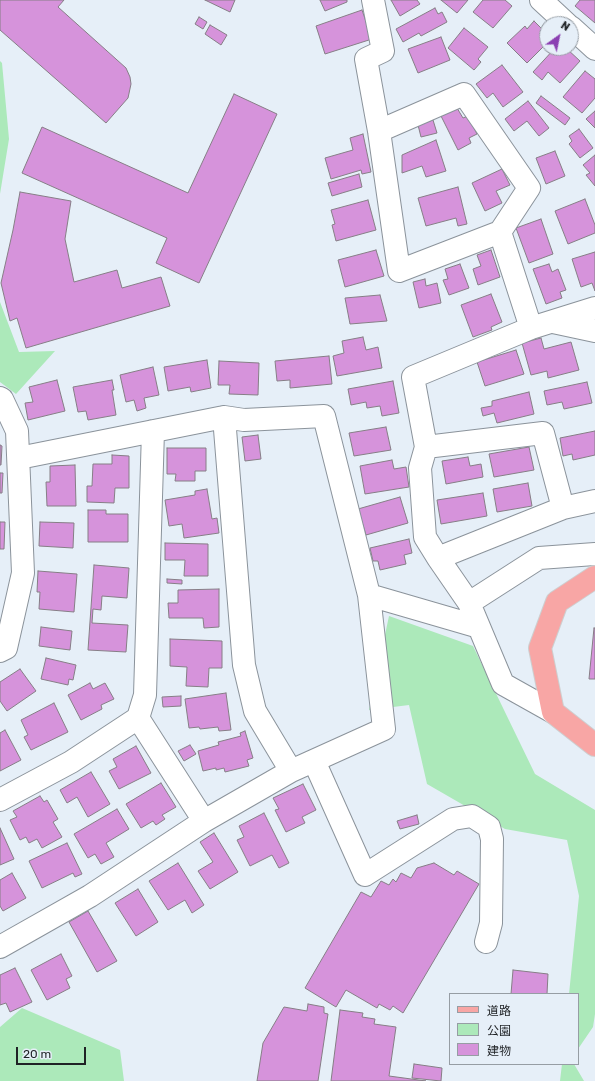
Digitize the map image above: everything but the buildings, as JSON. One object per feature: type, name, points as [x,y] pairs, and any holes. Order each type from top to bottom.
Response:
[{"type":"main road","points":[[595,577],[556,602],[540,648],[553,712],[595,745]]},
{"type":"street","points":[[373,0],[383,51],[366,59],[399,271],[500,232],[529,188],[464,94],[378,131]]},
{"type":"street","points":[[541,0],[558,16]]},
{"type":"street","points":[[579,34],[595,49]]},
{"type":"street","points":[[500,232],[531,328]]},
{"type":"street","points":[[553,712],[503,684],[469,603],[425,537],[420,468],[426,447],[413,377],[531,328],[595,308]]},
{"type":"street","points":[[552,321],[595,331]]},
{"type":"street","points":[[0,398],[2,399],[17,431],[23,573],[6,648],[0,651]]},
{"type":"street","points":[[0,947],[90,896],[204,821],[291,772],[384,729],[369,595],[324,416],[244,420],[224,418],[19,458]]},
{"type":"street","points":[[224,418],[244,665],[255,711],[291,772]]},
{"type":"street","points":[[0,800],[71,762],[138,718],[145,695],[153,431]]},
{"type":"street","points":[[426,447],[543,433],[563,508]]},
{"type":"street","points":[[438,558],[563,508],[595,501]]},
{"type":"street","points":[[469,603],[539,558],[595,554]]},
{"type":"street","points":[[369,595],[479,628]]},
{"type":"street","points":[[138,718],[204,821]]},
{"type":"street","points":[[314,761],[365,875],[453,819],[472,816],[489,828],[492,839],[491,923],[486,942]]},
{"type":"green space","points":[[0,61],[2,63],[9,139],[0,194]]},
{"type":"green space","points":[[0,302],[19,352],[55,351],[16,394],[0,382]]},
{"type":"green space","points":[[389,616],[473,646],[535,774],[595,810],[595,1014],[593,1027],[579,1048],[579,993],[569,993],[579,896],[567,840],[505,829],[427,784],[409,705],[369,710]]},
{"type":"green space","points":[[22,1008],[120,1050],[124,1081],[0,1081],[0,1027]]},
{"type":"green space","points":[[562,1065],[575,1065],[584,1081],[560,1081]]}]
